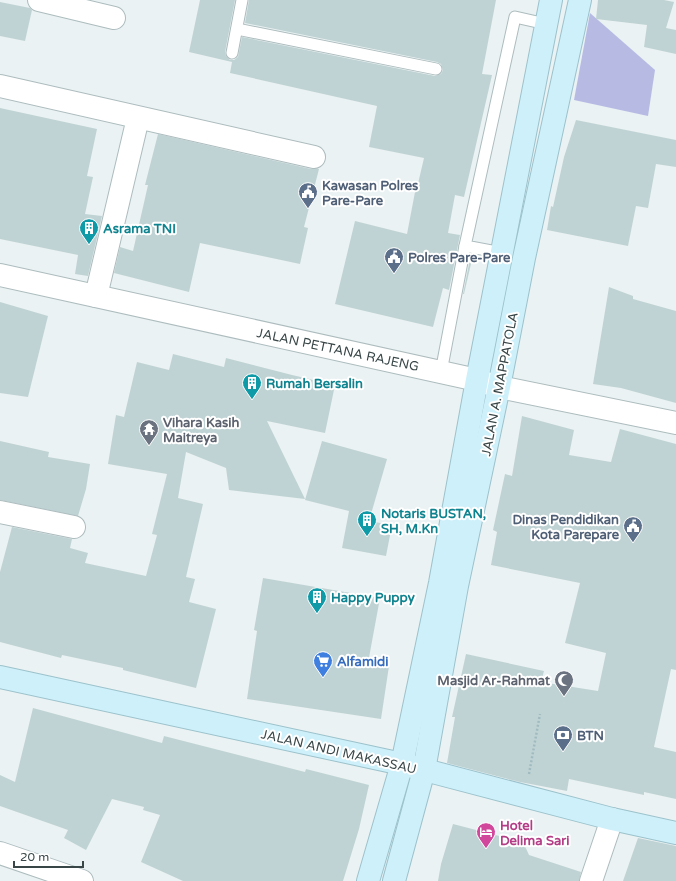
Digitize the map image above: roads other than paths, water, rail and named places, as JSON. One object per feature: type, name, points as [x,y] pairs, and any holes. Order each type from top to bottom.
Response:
[{"type":"street","points":[[39,0],[114,18]]},
{"type":"street","name":"JALAN A. MAPPATOLA","points":[[394,881],[424,770],[477,380],[551,0]]},
{"type":"street","name":"JALAN A. MAPPATOLA","points":[[368,881],[402,764],[499,387],[524,258],[580,0]]},
{"type":"street","points":[[546,24],[574,29]]},
{"type":"street","points":[[0,86],[314,157]]},
{"type":"street","points":[[96,296],[138,118]]},
{"type":"street","points":[[502,253],[524,258]]},
{"type":"street","name":"JALAN PETTANA RAJENG","points":[[0,275],[477,380],[499,387],[676,423]]},
{"type":"street","points":[[0,512],[74,527]]},
{"type":"street","name":"JALAN ANDI MAKASSAU","points":[[0,677],[402,764],[612,819],[676,833]]},
{"type":"street","points":[[591,881],[612,819]]},
{"type":"street","points":[[0,853],[82,881]]},
{"type":"lane","points":[[232,53],[242,0]]},
{"type":"lane","points":[[441,372],[465,246],[515,17],[546,24]]},
{"type":"lane","points":[[237,29],[436,69]]},
{"type":"lane","points":[[465,246],[502,253]]},
{"type":"place","name":"Kawasan Polres Pare-Pare","points":[[308,209]]},
{"type":"place","name":"Asrama TNI","points":[[89,245]]},
{"type":"place","name":"Polres Pare-Pare","points":[[394,274]]},
{"type":"place","name":"Rumah Bersalin","points":[[252,400]]},
{"type":"place","name":"Vihara Kasih Maitreya","points":[[149,446]]},
{"type":"place","name":"Notaris BUSTAN, SH, M.Kn","points":[[367,537]]},
{"type":"place","name":"Dinas Pendidikan Kota Parepare","points":[[633,543]]},
{"type":"place","name":"Happy Puppy","points":[[317,614]]},
{"type":"place","name":"Alfamidi","points":[[323,678]]},
{"type":"place","name":"Masjid Ar-Rahmat","points":[[564,697]]},
{"type":"place","name":"BTN","points":[[563,752]]},
{"type":"place","name":"Hotel Delima Sari","points":[[486,849]]}]
